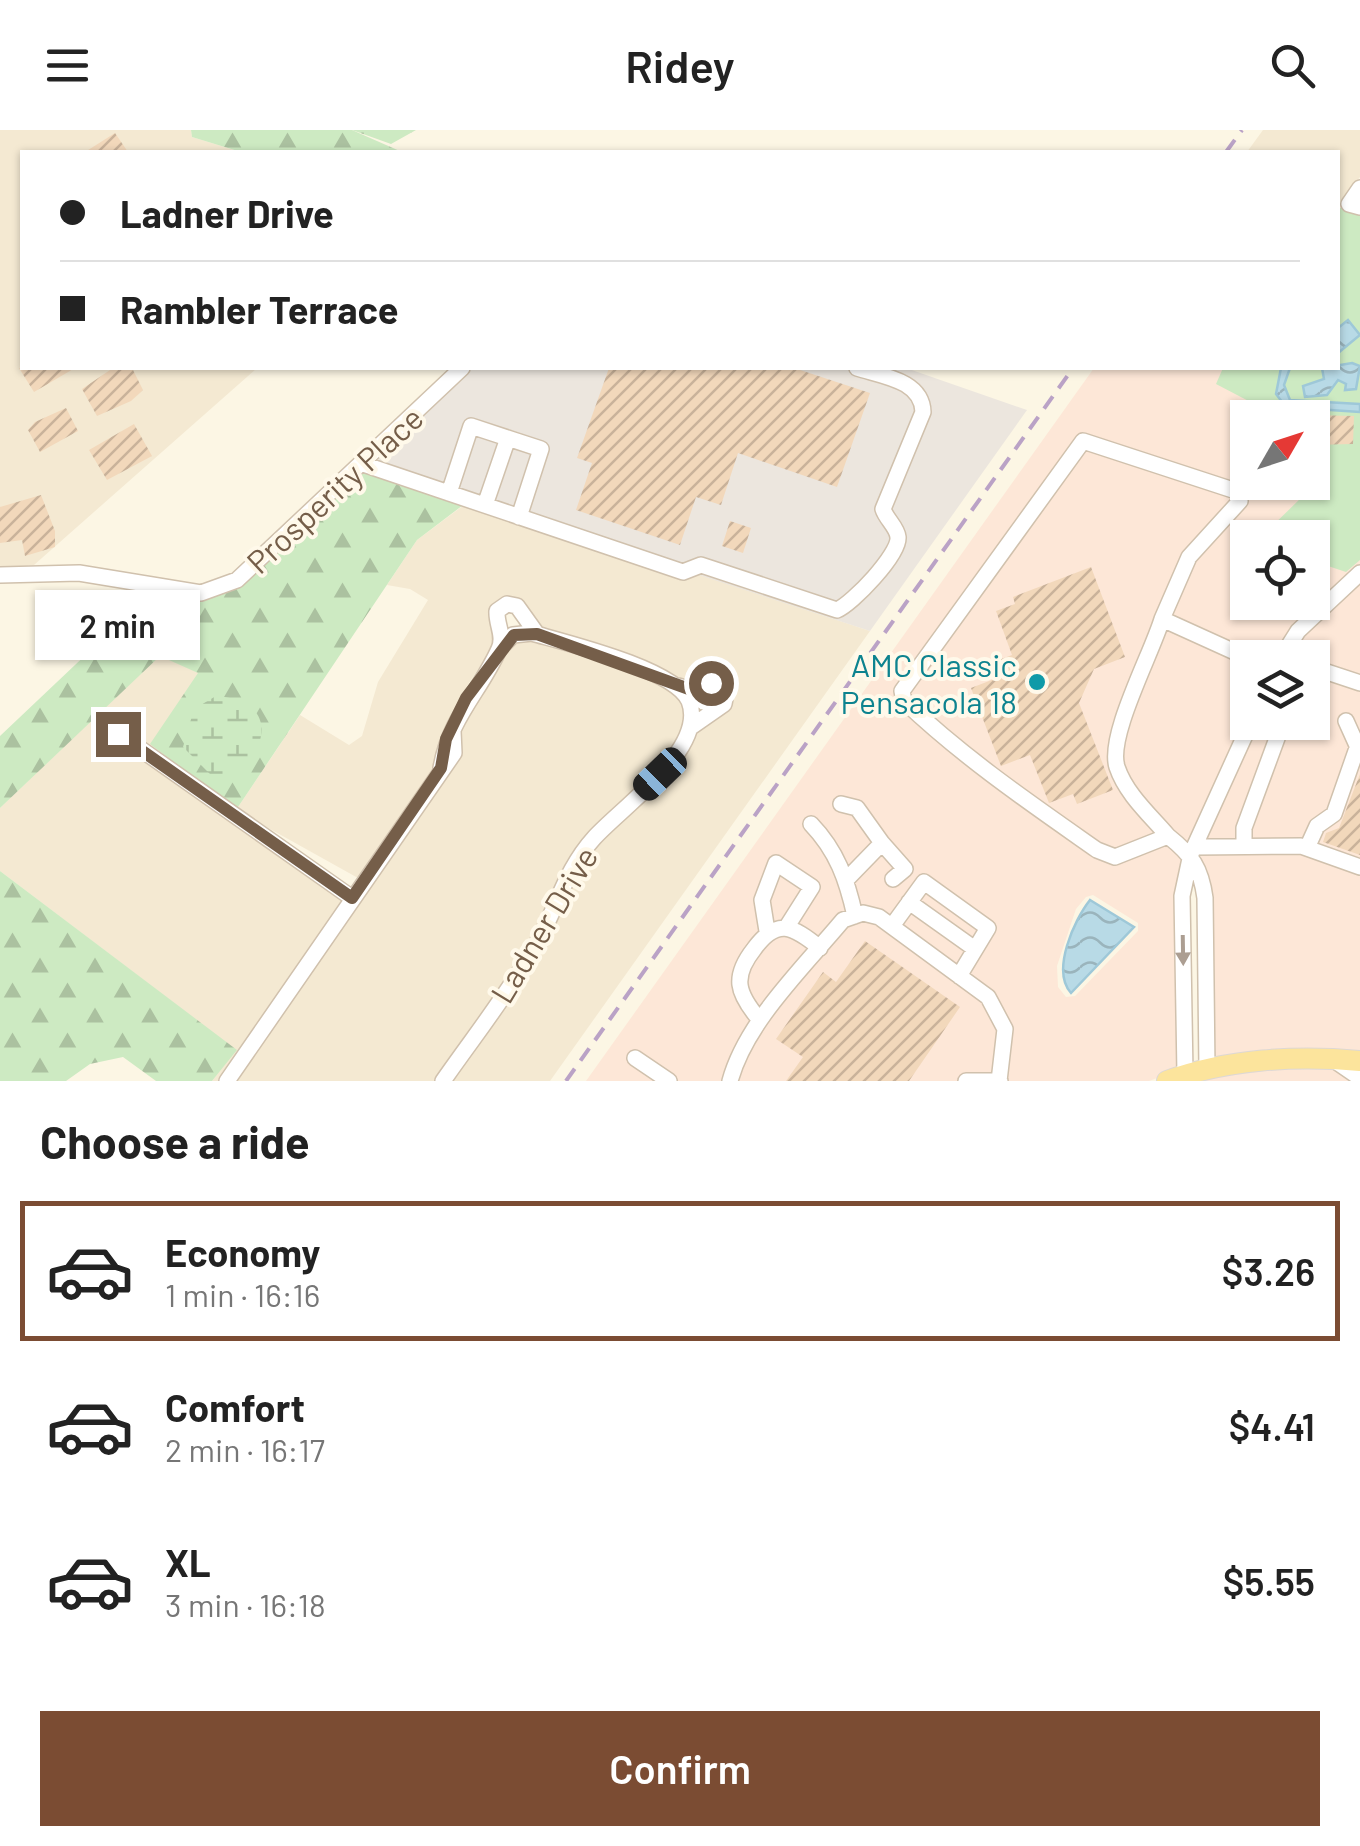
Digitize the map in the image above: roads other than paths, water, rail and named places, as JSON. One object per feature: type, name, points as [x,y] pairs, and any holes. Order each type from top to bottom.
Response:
[{"type":"main road","points":[[1192,1075],[1264,1061],[1360,1061]]},
{"type":"street","points":[[1354,206],[1360,188]]},
{"type":"street","name":"Prosperity Place","points":[[0,575],[47,571],[182,592],[219,588],[237,580],[460,370]]},
{"type":"street","points":[[362,464],[683,572],[701,565],[828,609],[848,606],[898,544],[898,535],[883,509],[924,406],[913,388],[864,370]]},
{"type":"street","points":[[449,493],[471,426],[541,449],[519,517]]},
{"type":"street","points":[[485,505],[508,438]]},
{"type":"street","points":[[1168,836],[1115,857],[1097,850],[976,766],[952,739],[902,697],[918,668],[1083,441],[1232,488],[1240,497],[1238,506],[1189,557],[1162,619],[1116,740],[1115,762],[1127,788],[1168,836],[1193,851],[1244,846],[1307,848],[1360,867]]},
{"type":"street","points":[[1292,640],[1360,573]]},
{"type":"street","name":"Ladner Drive","points":[[442,1081],[533,951],[569,870],[596,836],[677,755],[690,728],[724,704],[726,693],[717,684],[689,689],[678,686],[658,674],[537,634],[517,606],[507,604],[496,616],[500,648]]},
{"type":"street","points":[[1162,619],[1230,650]]},
{"type":"street","points":[[227,1081],[441,768],[446,739],[466,698],[500,648],[514,635],[537,634]]},
{"type":"street","points":[[1330,673],[1360,683]]},
{"type":"street","points":[[678,686],[691,706],[690,728]]},
{"type":"street","points":[[1307,848],[1317,826],[1334,814],[1358,752],[1346,722]]},
{"type":"street","points":[[118,734],[352,898]]},
{"type":"street","points":[[1192,1075],[1182,896],[1193,851],[1243,740]]},
{"type":"street","points":[[1244,846],[1244,828],[1276,740]]},
{"type":"street","points":[[841,804],[857,808],[906,869],[893,879]]},
{"type":"street","points":[[811,824],[825,839],[847,879],[855,916]]},
{"type":"street","points":[[847,879],[882,843]]},
{"type":"street","points":[[1192,1075],[1205,898],[1202,874],[1193,851]]},
{"type":"street","points":[[767,931],[762,900],[776,863],[812,887],[786,928]]},
{"type":"street","points":[[892,926],[924,882],[988,928],[959,976]]},
{"type":"street","points":[[910,902],[975,949]]},
{"type":"street","points":[[730,1081],[738,1052],[759,1019],[843,920],[855,916],[879,917],[988,997],[999,1012],[1005,1029],[999,1081],[966,1081]]},
{"type":"street","points":[[759,1019],[744,1001],[736,981],[740,966],[767,931],[786,928],[800,932],[820,948]]},
{"type":"street","points":[[635,1058],[669,1081]]},
{"type":"street","points":[[1334,1060],[1360,1078]]},
{"type":"water","points":[[1348,320],[1360,335],[1340,351],[1340,326]]},
{"type":"water","points":[[1340,365],[1360,366],[1356,389],[1345,390],[1346,384],[1338,380],[1327,395],[1305,397],[1303,386],[1324,379],[1322,370],[1340,370]]},
{"type":"water","points":[[1281,370],[1289,370],[1284,385],[1290,400],[1281,400],[1276,394]]},
{"type":"water","points":[[1330,402],[1360,404],[1360,412],[1330,410]]},
{"type":"water","points":[[1090,900],[1134,927],[1071,993],[1065,984],[1064,959],[1077,920]]},
{"type":"railway","points":[[1227,150],[1242,130]]},
{"type":"railway","points":[[566,1081],[1072,370]]},
{"type":"place","name":"AMC Classic Pensacola 18","points":[[1037,682]]}]
